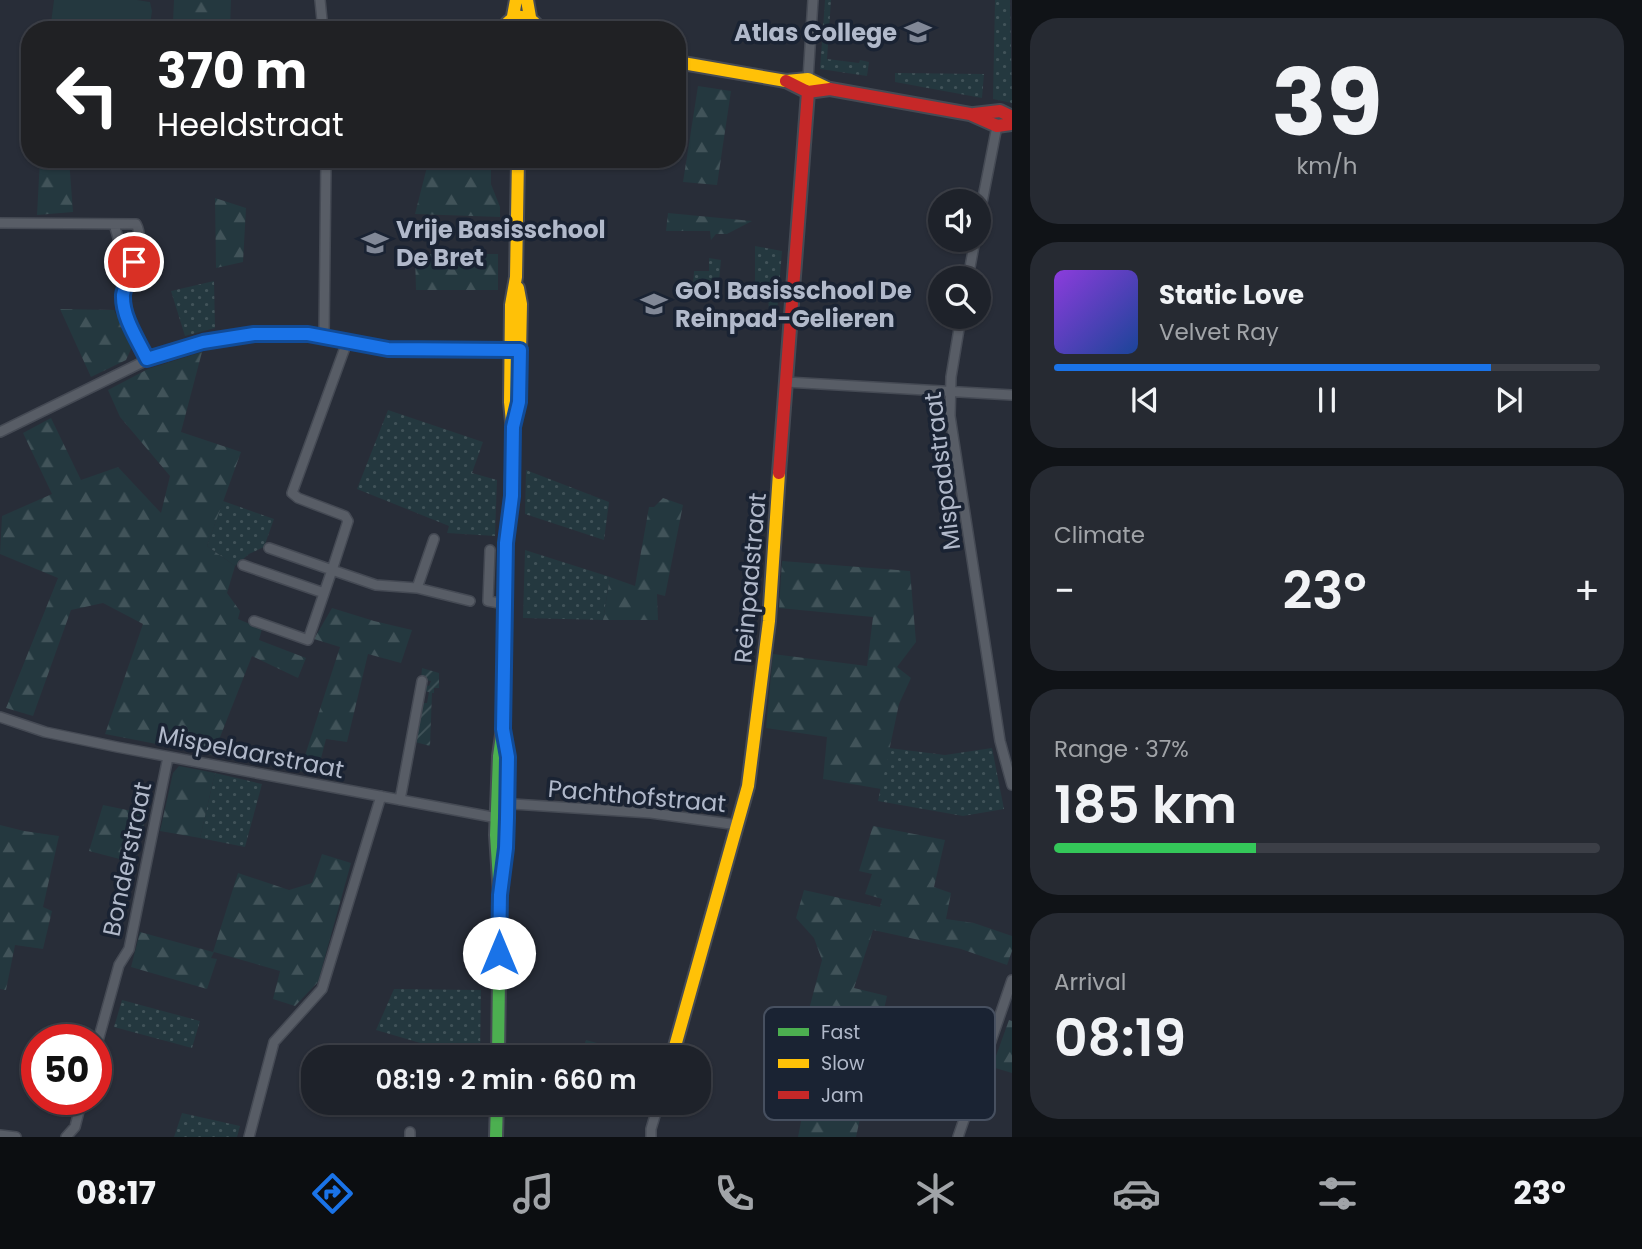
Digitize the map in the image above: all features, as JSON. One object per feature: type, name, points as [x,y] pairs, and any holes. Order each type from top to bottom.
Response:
[{"type":"street","points":[[320,0],[322,21]]},
{"type":"street","points":[[513,16],[516,0]]},
{"type":"street","points":[[527,0],[530,17]]},
{"type":"street","name":"Reinpadstraat","points":[[675,1045],[748,786],[764,677],[813,0]]},
{"type":"street","points":[[506,21],[513,16],[522,15],[536,21]]},
{"type":"street","points":[[686,64],[786,81],[808,88],[830,89],[1002,120],[986,189]]},
{"type":"street","points":[[324,337],[326,168]]},
{"type":"street","points":[[498,1045],[500,895],[496,846],[499,756],[503,729],[506,543],[512,496],[513,427],[519,402],[515,350],[521,304],[516,277],[518,168]]},
{"type":"street","points":[[0,223],[136,224],[141,233],[129,282],[123,292]]},
{"type":"street","points":[[114,224],[119,241],[123,292],[129,321],[147,359]]},
{"type":"street","name":"Mispadstraat","points":[[959,329],[949,391],[950,416],[1000,741],[1012,785]]},
{"type":"street","points":[[0,432],[147,359],[184,346],[228,337],[278,334],[324,337],[388,349],[515,350]]},
{"type":"street","points":[[254,621],[308,640],[332,570],[348,521],[345,516],[298,498],[292,493],[347,342]]},
{"type":"street","points":[[786,382],[1012,395]]},
{"type":"street","points":[[417,588],[434,539]]},
{"type":"street","points":[[269,548],[376,585],[417,588],[470,601]]},
{"type":"street","points":[[490,550],[488,601],[505,604]]},
{"type":"street","points":[[243,565],[324,593]]},
{"type":"street","points":[[400,800],[422,681]]},
{"type":"street","name":"Mispelaarstraat","points":[[0,717],[45,732],[167,757],[497,818]]},
{"type":"street","points":[[500,895],[506,848],[508,757],[503,729]]},
{"type":"street","name":"Bonderstraat","points":[[103,1024],[119,965],[129,949],[167,757]]},
{"type":"street","points":[[248,1137],[274,1042],[322,989],[381,796]]},
{"type":"street","points":[[497,818],[507,804]]},
{"type":"street","name":"Pachthofstraat","points":[[507,804],[651,813],[738,825]]},
{"type":"street","points":[[995,1029],[1012,980]]},
{"type":"street","points":[[66,1137],[75,1127],[78,1115]]},
{"type":"street","points":[[496,1137],[497,1115]]},
{"type":"street","points":[[651,1137],[655,1115]]},
{"type":"street","points":[[958,1137],[964,1120]]},
{"type":"street","points":[[0,1135],[16,1137]]},
{"type":"green space","points":[[54,0],[137,0],[150,2],[152,11],[151,21],[51,21]]},
{"type":"green space","points":[[174,0],[231,0],[230,21],[173,21]]},
{"type":"green space","points":[[825,0],[831,0],[827,59],[869,62],[867,76],[820,69]]},
{"type":"green space","points":[[995,0],[1010,0],[1012,103],[993,99]]},
{"type":"green space","points":[[895,73],[984,74],[982,98],[895,82]]},
{"type":"green space","points":[[698,86],[731,91],[717,185],[683,182]]},
{"type":"green space","points":[[40,168],[70,168],[73,212],[37,215]]},
{"type":"green space","points":[[427,168],[491,168],[491,184],[500,207],[500,217],[415,214]]},
{"type":"green space","points":[[215,198],[246,208],[243,262],[216,268]]},
{"type":"green space","points":[[668,213],[752,221],[727,234],[716,234],[711,240],[710,231],[666,231]]},
{"type":"green space","points":[[755,246],[782,251],[777,313],[769,312],[768,292],[755,291]]},
{"type":"green space","points":[[415,254],[498,254],[498,290],[416,290]]},
{"type":"green space","points":[[709,258],[721,260],[719,282],[716,285],[693,285],[694,271],[709,271]]},
{"type":"green space","points":[[214,281],[215,328],[185,336],[171,291]]},
{"type":"green space","points":[[60,309],[114,310],[132,347],[126,360],[91,377]]},
{"type":"green space","points":[[202,352],[181,432],[241,452],[207,546],[235,566],[227,593],[240,611],[238,619],[262,629],[259,640],[306,658],[298,678],[252,656],[213,755],[105,734],[143,624],[103,603],[71,610],[33,716],[6,708],[58,578],[0,554],[2,516],[52,494],[23,433],[51,418],[81,480],[118,467],[161,513],[170,476],[120,417],[108,390],[148,369]]},
{"type":"green space","points":[[388,410],[483,442],[472,473],[497,480],[495,536],[447,533],[449,526],[357,489]]},
{"type":"green space","points":[[526,470],[609,502],[604,540],[525,514]]},
{"type":"green space","points":[[663,498],[683,505],[665,596],[657,594],[658,620],[603,620],[610,577],[635,586],[649,507],[654,507]]},
{"type":"green space","points":[[223,501],[274,519],[264,547],[249,554],[235,566],[207,546]]},
{"type":"green space","points":[[525,550],[610,577],[603,620],[523,618]]},
{"type":"green space","points":[[782,561],[910,571],[916,642],[897,667],[911,678],[899,704],[881,789],[823,779],[827,737],[766,728],[773,654],[867,666],[873,617],[779,608]]},
{"type":"green space","points":[[332,608],[412,630],[401,663],[368,654],[347,742],[326,739],[317,774],[300,771],[340,647],[314,639]]},
{"type":"green space","points":[[422,668],[439,673],[439,688],[434,688],[432,693],[430,746],[415,742],[422,703],[427,703],[429,692],[425,691],[426,685],[429,686],[431,681],[421,679]]},
{"type":"green space","points":[[889,748],[945,755],[992,748],[1004,809],[963,816],[878,801]]},
{"type":"green space","points":[[179,766],[215,773],[200,838],[160,831],[173,773]]},
{"type":"green space","points":[[215,773],[262,784],[245,847],[200,838]]},
{"type":"green space","points":[[103,805],[146,814],[135,863],[89,851]]},
{"type":"green space","points":[[0,825],[59,836],[43,907],[52,911],[43,949],[15,945],[6,990],[0,989]]},
{"type":"green space","points":[[873,826],[945,840],[934,887],[951,893],[946,919],[974,923],[1012,936],[1012,951],[1007,965],[961,949],[873,930],[854,988],[887,996],[885,1007],[810,1007],[822,960],[814,938],[796,918],[804,890],[880,907],[882,899],[865,894],[872,874],[859,871]]},
{"type":"green space","points":[[322,854],[351,863],[318,982],[295,1006],[273,999],[280,971],[214,952],[211,958],[217,959],[207,989],[131,967],[140,932],[213,952],[238,873],[289,890],[312,883]]},
{"type":"green space","points":[[394,989],[481,990],[480,1045],[427,1045],[376,1030]]},
{"type":"green space","points":[[122,1000],[200,1021],[192,1048],[114,1027]]},
{"type":"green space","points":[[1009,1020],[1012,1021],[1012,1073],[995,1068],[995,1059]]},
{"type":"green space","points":[[586,1040],[604,1045],[584,1045]]},
{"type":"green space","points":[[182,1113],[240,1126],[237,1137],[174,1137]]},
{"type":"green space","points":[[801,1120],[860,1120],[856,1137],[798,1137]]},
{"type":"traffic: fast","points":[[498,1045],[500,895],[496,835],[499,756],[503,728],[506,543],[511,503]]},
{"type":"traffic: fast","points":[[496,1137],[497,1115]]},
{"type":"traffic: slow","points":[[513,16],[516,0]]},
{"type":"traffic: slow","points":[[527,0],[530,17]]},
{"type":"traffic: slow","points":[[510,21],[521,17],[532,21]]},
{"type":"traffic: slow","points":[[686,64],[786,81],[808,79],[829,89]]},
{"type":"traffic: slow","points":[[511,503],[511,305],[516,277],[518,168]]},
{"type":"traffic: slow","points":[[516,416],[519,402],[521,304],[518,288]]},
{"type":"traffic: slow","points":[[675,1045],[748,786],[769,621],[779,473]]},
{"type":"traffic: jam","points":[[786,81],[808,92],[830,89],[970,114],[997,126],[1012,124]]},
{"type":"traffic: jam","points":[[779,473],[808,92]]},
{"type":"traffic: jam","points":[[974,114],[1000,111],[1012,117]]},
{"type":"traffic: jam","points":[[503,871],[508,757],[505,743]]},
{"type":"place","name":"Atlas College","points":[[918,32]]},
{"type":"place","name":"Vrije Basisschool De Bret","points":[[375,243]]},
{"type":"place","name":"GO! Basisschool De Reinpad-Gelieren","points":[[654,304]]},
{"type":"route","points":[[134,262],[129,282],[123,292],[125,308],[147,359],[184,346],[254,334],[308,334],[388,349],[520,350],[519,402],[513,427],[512,496],[506,543],[503,729],[508,757],[507,818],[500,895],[499,953]]}]
